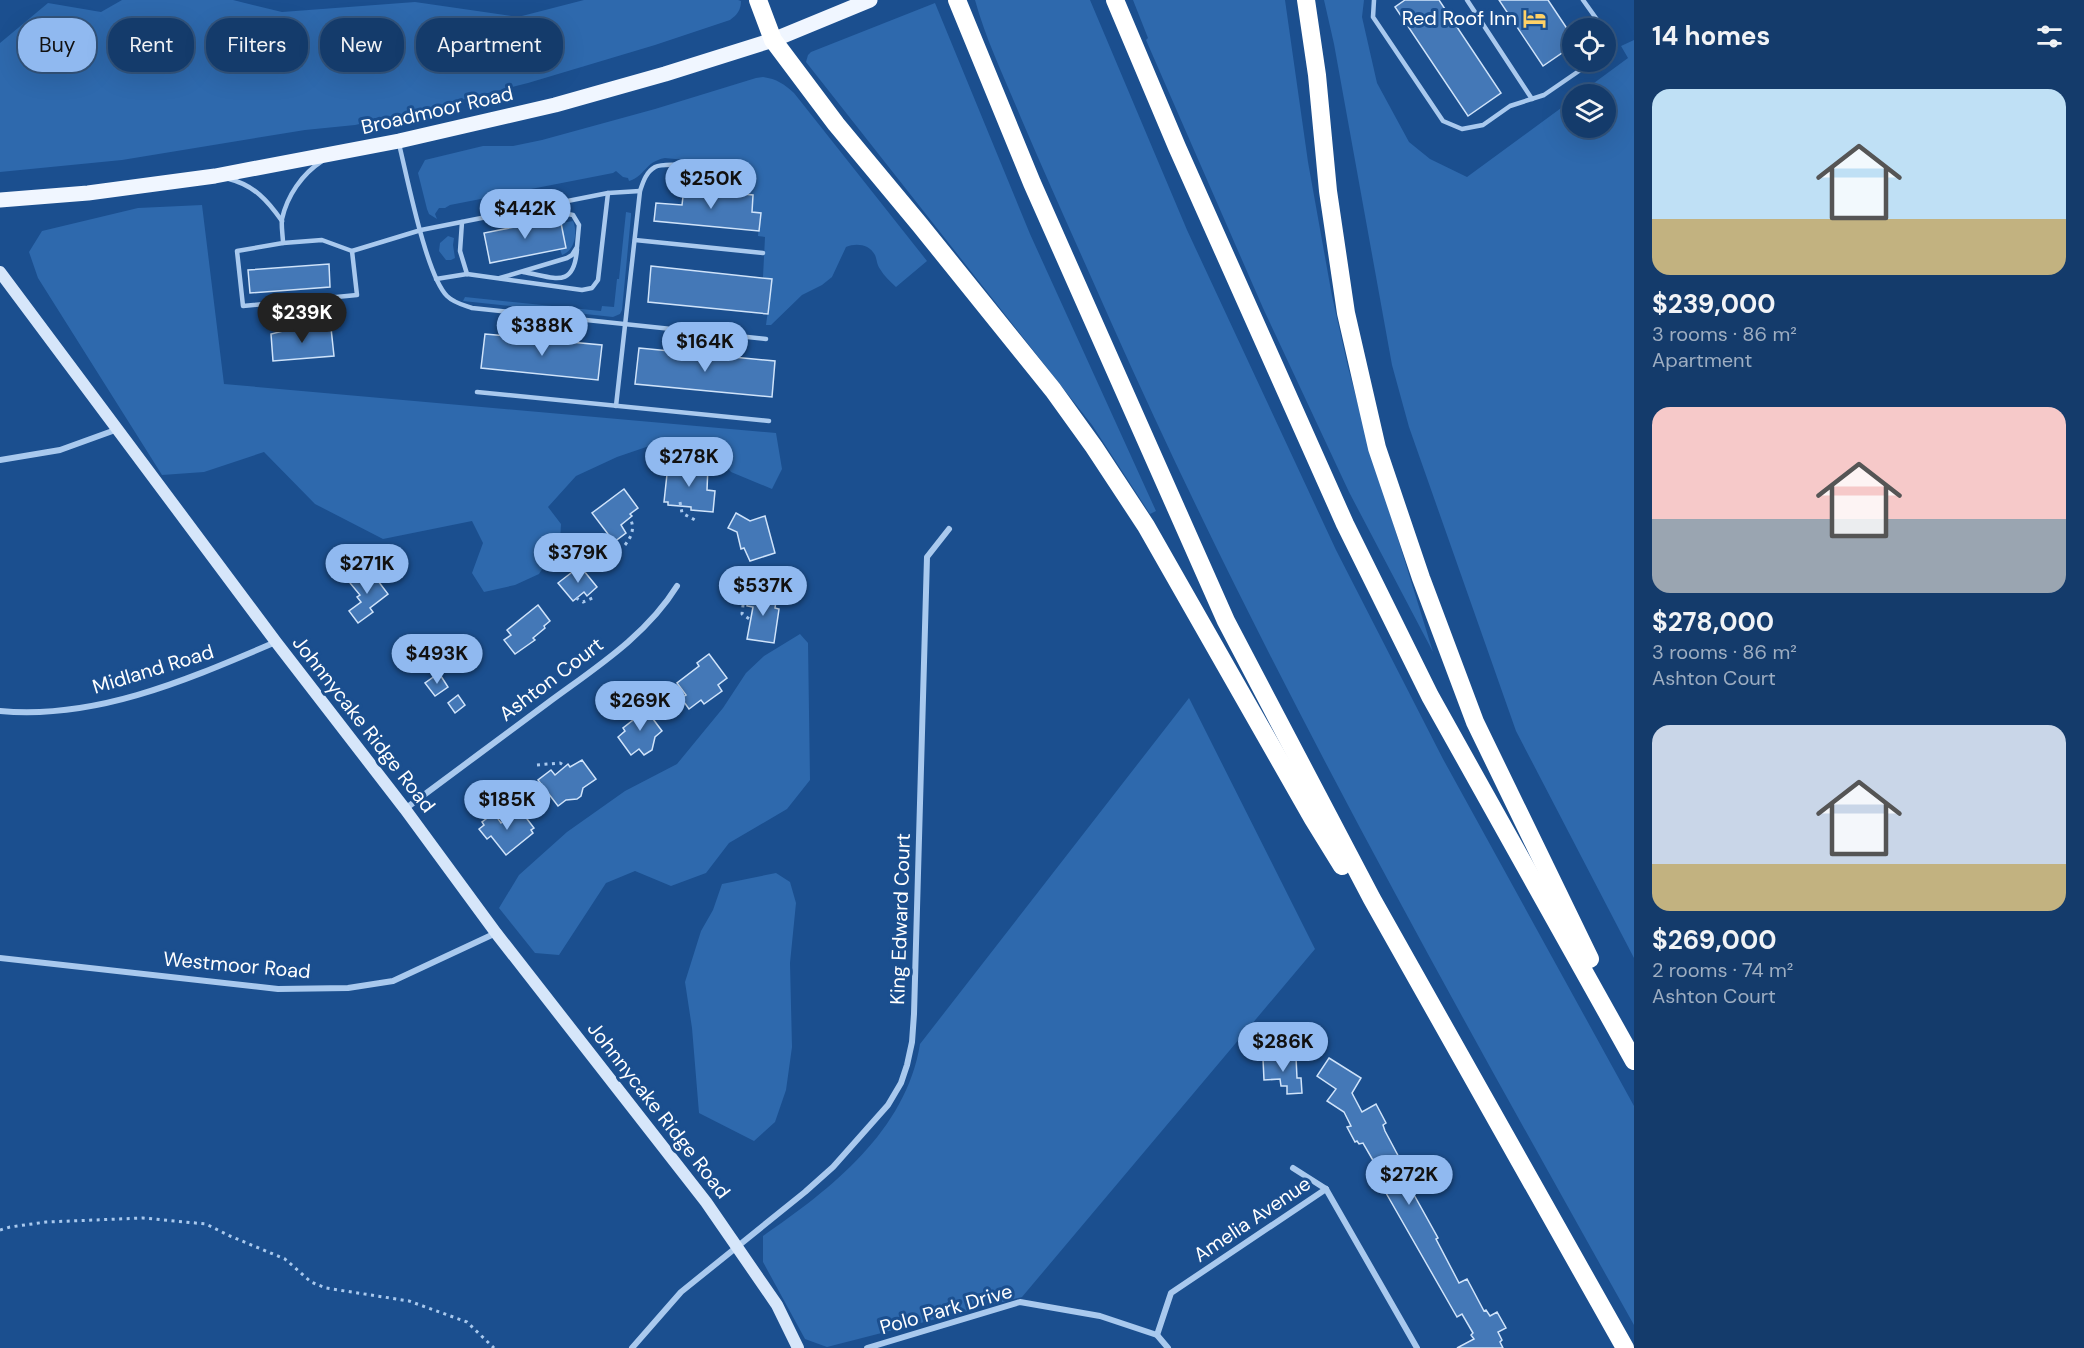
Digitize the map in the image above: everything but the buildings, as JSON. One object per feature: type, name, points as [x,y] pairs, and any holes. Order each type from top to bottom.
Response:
[{"type":"highway","points":[[758,0],[772,40],[836,124],[1053,390],[1106,464],[1146,526],[1313,819],[1471,1075]]},
{"type":"highway","points":[[957,0],[1032,183],[1226,621],[1372,899],[1625,1348]]},
{"type":"highway","points":[[1115,0],[1177,147],[1345,524],[1430,696],[1634,1060]]},
{"type":"highway","points":[[1306,0],[1317,75],[1328,191],[1346,313],[1377,448],[1421,578],[1475,722],[1634,1049]]},
{"type":"main road","name":"Broadmoor Road","points":[[0,200],[88,193],[215,176],[399,141],[566,102],[665,74],[772,40],[870,0]]},
{"type":"main road","name":"Johnnycake Ridge Road","points":[[0,272],[276,642],[405,808],[496,933],[705,1202],[777,1305],[798,1348]]},
{"type":"street","points":[[0,460],[60,450],[118,429]]},
{"type":"street","name":"King Edward Court","points":[[632,1348],[681,1292],[805,1192],[841,1159],[888,1105],[901,1083],[912,1042],[914,1014],[927,556],[949,529]]},
{"type":"street","name":"Ashton Court","points":[[405,808],[600,664],[646,627],[664,607],[677,586]]},
{"type":"street","name":"Midland Road","points":[[0,711],[24,713],[79,708],[119,701],[192,677],[276,642]]},
{"type":"street","name":"Westmoor Road","points":[[0,958],[278,989],[348,988],[393,981],[496,933]]},
{"type":"street","points":[[1293,1168],[1326,1189]]},
{"type":"street","name":"Amelia Avenue","points":[[1157,1335],[1171,1293],[1326,1189],[1417,1348]]},
{"type":"street","name":"Polo Park Drive","points":[[867,1348],[1020,1302],[1100,1316],[1157,1335]]},
{"type":"street","points":[[1157,1335],[1168,1348]]},
{"type":"lane","points":[[1374,0],[1373,17],[1443,121],[1462,129],[1483,125],[1510,106],[1544,95],[1577,72]]},
{"type":"lane","points":[[1467,0],[1533,99]]},
{"type":"lane","points":[[1583,0],[1596,18]]},
{"type":"lane","points":[[399,141],[436,279],[446,296],[457,304],[472,308],[766,339]]},
{"type":"lane","points":[[283,243],[282,221],[287,203],[296,186],[311,169],[331,154]]},
{"type":"lane","points":[[616,406],[640,191],[645,177],[654,167],[668,165],[746,173]]},
{"type":"lane","points":[[215,176],[240,182],[257,191],[282,221]]},
{"type":"lane","points":[[352,251],[357,295],[243,306],[237,251],[283,243],[322,240],[352,251],[421,230],[608,193],[640,191]]},
{"type":"lane","points":[[436,279],[467,274],[582,290],[592,288],[598,280],[608,193]]},
{"type":"lane","points":[[493,217],[569,213],[576,218],[579,225],[576,264],[568,276],[561,278],[520,272]]},
{"type":"lane","points":[[462,222],[460,251],[467,274]]},
{"type":"lane","points":[[635,240],[763,253]]},
{"type":"lane","points":[[498,278],[567,258],[577,247]]},
{"type":"lane","points":[[477,392],[769,421]]},
{"type":"path","points":[[680,502],[682,513],[695,520]]},
{"type":"path","points":[[625,545],[632,533],[630,518]]},
{"type":"path","points":[[576,598],[583,602],[595,597]]},
{"type":"path","points":[[744,597],[742,614],[751,620]]},
{"type":"path","points":[[537,765],[560,763],[565,766]]},
{"type":"path","points":[[479,807],[500,809],[507,818]]},
{"type":"path","points":[[0,1230],[46,1222],[143,1218],[206,1224],[285,1259],[311,1282],[326,1288],[409,1301],[467,1322],[494,1348]]},
{"type":"shaded area","points":[[122,0],[233,0],[282,12],[415,2],[518,17],[584,0],[741,1],[738,12],[730,20],[528,83],[434,107],[355,125],[305,130],[122,160],[0,172],[0,43],[18,28],[18,72],[96,72],[96,18],[30,18],[48,3],[101,12]]},
{"type":"shaded area","points":[[975,0],[1090,0],[1187,230],[1336,550],[1443,759],[1634,1106],[1634,1325],[1361,830],[1231,578],[1170,451],[1054,194],[996,59]]},
{"type":"shaded area","points":[[1133,0],[1285,0],[1308,162],[1332,296],[1348,367],[1368,442],[1433,652],[1349,492],[1263,308],[1146,40],[1148,38]]},
{"type":"shaded area","points":[[1324,0],[1364,0],[1362,17],[1377,83],[1409,142],[1430,159],[1467,177],[1562,107],[1562,138],[1616,138],[1616,84],[1593,84],[1609,72],[1616,72],[1616,67],[1628,58],[1621,46],[1634,40],[1634,958],[1516,731],[1409,427],[1392,365]]},
{"type":"shaded area","points":[[935,3],[1030,234],[1156,511],[1150,514],[1092,425],[806,62],[811,52]]},
{"type":"shaded area","points":[[763,77],[780,82],[794,93],[927,261],[896,287],[878,266],[872,251],[862,245],[846,247],[832,277],[802,295],[771,325],[766,325],[772,279],[763,277],[765,237],[758,236],[760,213],[752,212],[753,195],[745,194],[748,166],[665,158],[653,163],[635,179],[629,181],[616,171],[450,205],[439,208],[435,214],[437,219],[429,214],[418,173],[425,160],[483,146],[513,146],[542,140]]},
{"type":"shaded area","points":[[202,205],[224,384],[776,433],[782,469],[772,489],[731,472],[712,449],[658,443],[617,457],[576,476],[548,507],[561,524],[560,541],[539,574],[515,585],[484,592],[472,573],[483,543],[472,521],[383,539],[315,504],[264,452],[204,472],[162,475],[38,278],[29,252],[42,231],[138,208]]},
{"type":"shaded area","points":[[626,212],[631,213],[631,216],[620,314],[613,317],[463,301],[465,297],[601,311],[602,306],[614,307]]},
{"type":"shaded area","points":[[573,221],[575,230],[573,245],[562,255],[560,249],[566,247],[561,223]]},
{"type":"shaded area","points":[[448,236],[454,238],[455,258],[451,260],[446,260],[439,251],[440,243]]},
{"type":"shaded area","points":[[800,634],[808,643],[810,780],[787,809],[729,843],[706,873],[671,886],[635,871],[606,883],[559,955],[535,953],[499,908],[519,875],[567,832],[625,791],[677,764],[723,708],[746,673],[764,656]]},
{"type":"shaded area","points":[[1189,698],[1315,949],[1022,1297],[827,1347],[805,1339],[763,1262],[763,1236],[839,1178],[882,1131],[899,1104],[912,1075],[920,1044]]},
{"type":"shaded area","points":[[776,873],[790,882],[796,903],[790,963],[792,1047],[786,1090],[775,1122],[754,1141],[699,1113],[692,1028],[685,982],[701,931],[713,910],[722,884]]},
{"type":"place","name":"Red Roof Inn","points":[[1535,18]]}]
